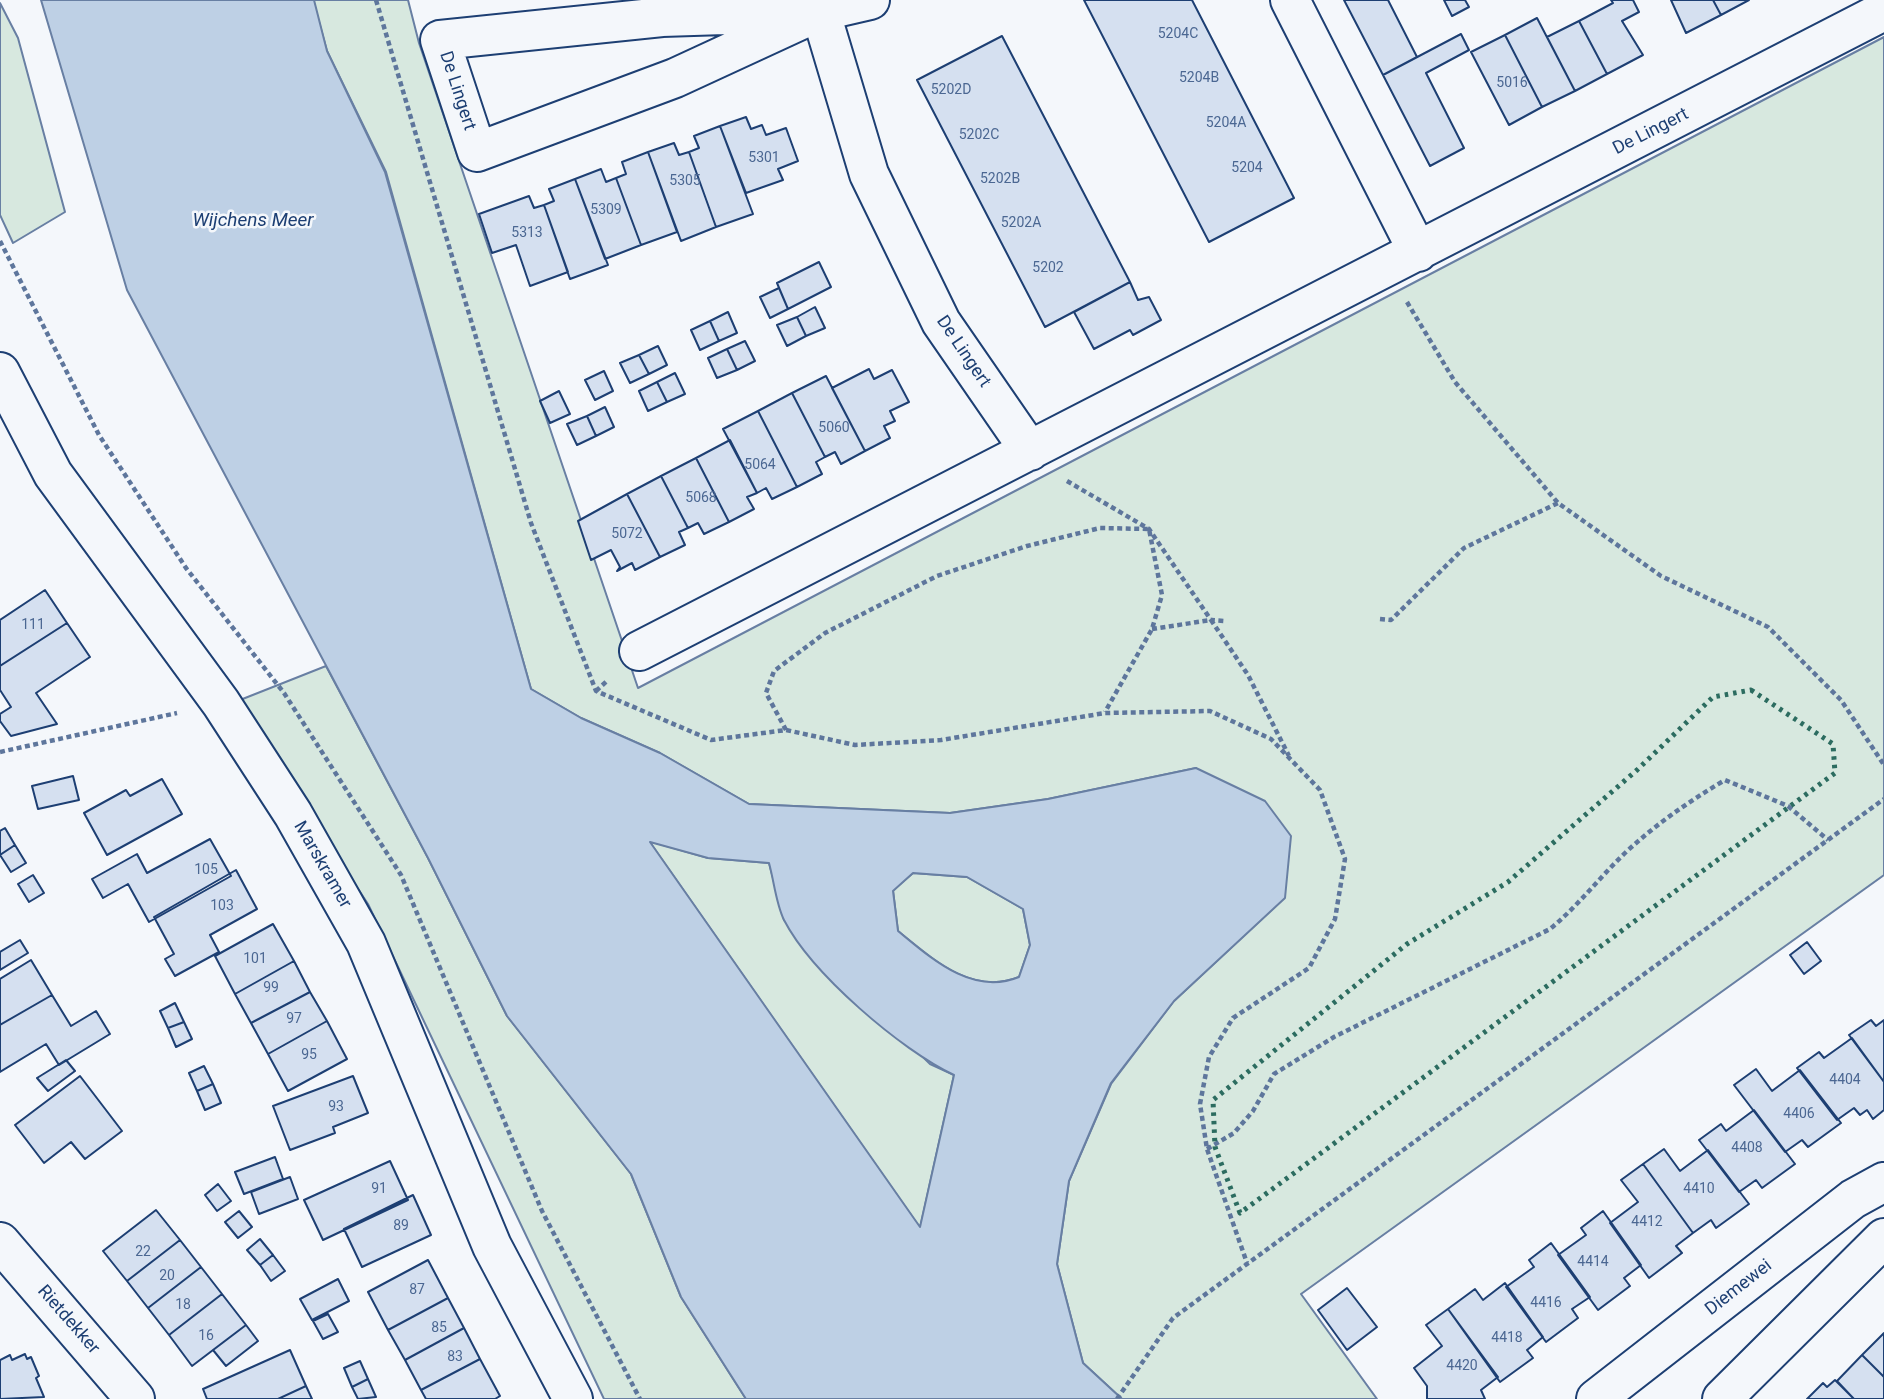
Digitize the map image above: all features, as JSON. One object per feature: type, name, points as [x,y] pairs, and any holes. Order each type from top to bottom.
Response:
[{"type":"street","name":"De Lingert","points":[[818,6],[676,78],[477,152],[440,40],[662,17],[870,0]]},
{"type":"street","points":[[1290,0],[1402,260]]},
{"type":"street","name":"De Lingert","points":[[818,6],[869,174],[942,322],[1030,450]]},
{"type":"street","name":"De Lingert","points":[[639,651],[1884,11]]},
{"type":"street","name":"Marskramer","points":[[0,372],[53,474],[221,704],[293,814],[366,943],[492,1246],[573,1399]]},
{"type":"street","name":"Diemewei","points":[[1596,1399],[1853,1199],[1884,1182]]},
{"type":"street","points":[[1722,1399],[1884,1238]]},
{"type":"street","name":"Rietdekker","points":[[0,1242],[135,1399]]},
{"type":"path","points":[[376,0],[531,523],[596,691],[711,740],[786,730],[855,746],[941,740],[1105,713],[1210,711],[1271,739],[1320,790],[1345,859],[1335,919],[1309,968],[1233,1018],[1209,1057],[1200,1104],[1207,1149],[1247,1263]]},
{"type":"path","points":[[0,241],[99,435],[186,568],[284,693],[401,875],[542,1211],[640,1399]]},
{"type":"path","points":[[1402,260],[1455,382],[1558,503],[1661,576],[1768,627],[1841,700],[1884,765]]},
{"type":"path","points":[[1030,450],[1047,469],[1149,529],[1248,675],[1292,761]]},
{"type":"path","points":[[1380,619],[1391,621],[1464,548],[1558,503]]},
{"type":"path","points":[[786,730],[766,693],[774,671],[825,633],[937,576],[1027,546],[1100,528],[1149,529]]},
{"type":"path","points":[[1105,713],[1152,629],[1162,595],[1149,529]]},
{"type":"path","points":[[1152,629],[1211,620],[1225,621]]},
{"type":"path","points":[[0,752],[221,704]]},
{"type":"path","points":[[1207,1149],[1234,1133],[1253,1111],[1274,1074],[1334,1037],[1549,929],[1579,904],[1625,854],[1675,810],[1725,780],[1788,806],[1828,840]]},
{"type":"path","points":[[1117,1399],[1173,1318],[1884,799]]},
{"type":"shaded area","points":[[313,0],[408,0],[419,43],[638,688],[1884,37],[1884,875],[1301,1294],[1377,1399],[1122,1399],[1083,1363],[1057,1264],[1069,1181],[1111,1084],[1174,1001],[1284,898],[1196,768],[1048,799],[950,813],[749,804],[660,753],[581,718],[531,689],[386,172],[327,51]]},
{"type":"shaded area","points":[[0,3],[18,38],[65,212],[13,243],[0,215]]},
{"type":"shaded area","points":[[326,666],[428,858],[507,1016],[631,1174],[681,1297],[746,1399],[604,1399],[368,904],[235,702]]},
{"type":"shaded area","points":[[649,841],[708,858],[769,863],[784,920],[930,1064],[954,1075],[920,1228]]},
{"type":"shaded area","points":[[913,873],[967,877],[1023,909],[1030,945],[1019,977],[1002,982],[969,978],[939,963],[898,931],[893,890]]},
{"type":"water","name":"Wijchens Meer","points":[[41,0],[314,0],[327,51],[385,172],[531,689],[581,718],[660,753],[749,804],[950,813],[1048,799],[1196,768],[1265,801],[1291,836],[1285,898],[1174,1001],[1111,1083],[1069,1181],[1057,1264],[1083,1363],[1122,1399],[746,1399],[681,1297],[631,1174],[507,1016],[428,858],[127,290]],"holes":[[[650,842],[708,858],[769,863],[781,914],[797,941],[815,963],[836,986],[884,1029],[909,1048],[954,1075],[920,1227]],[[913,873],[967,877],[1023,909],[1030,945],[1019,977],[1002,982],[969,978],[939,963],[898,931],[893,891]]]},
{"type":"building","points":[[1084,0],[1192,0],[1294,198],[1209,242]]},
{"type":"building","points":[[1344,0],[1388,0],[1417,57],[1383,75]]},
{"type":"building","points":[[1444,0],[1465,0],[1469,7],[1452,16]]},
{"type":"building","points":[[1611,0],[1633,0],[1639,12],[1622,21],[1643,55],[1607,74],[1579,21],[1613,3]]},
{"type":"building","points":[[1671,0],[1713,0],[1721,15],[1686,33]]},
{"type":"building","points":[[1713,0],[1749,0],[1721,15]]},
{"type":"building","points":[[1537,18],[1575,91],[1542,107],[1505,35]]},
{"type":"building","points":[[1579,21],[1607,74],[1575,91],[1547,37]]},
{"type":"building","points":[[1461,34],[1469,50],[1426,73],[1464,148],[1430,166],[1383,75]]},
{"type":"building","points":[[1505,35],[1542,107],[1509,125],[1471,52]]},
{"type":"building","points":[[1002,36],[1130,282],[1045,327],[917,80]]},
{"type":"building","points":[[746,117],[751,129],[762,125],[766,135],[786,128],[798,161],[778,169],[783,180],[746,193],[720,126]]},
{"type":"building","points":[[720,126],[753,214],[716,227],[689,152],[699,148],[694,136]]},
{"type":"building","points":[[674,143],[679,155],[689,152],[716,227],[681,241],[648,152]]},
{"type":"building","points":[[648,152],[677,232],[641,245],[616,178],[626,174],[622,162]]},
{"type":"building","points":[[601,169],[606,182],[616,178],[641,245],[605,259],[575,179]]},
{"type":"building","points":[[575,179],[608,265],[570,279],[544,205],[554,201],[549,189]]},
{"type":"building","points":[[529,196],[534,208],[544,205],[568,272],[530,286],[516,245],[492,253],[479,214]]},
{"type":"building","points":[[819,262],[831,287],[788,309],[777,283]]},
{"type":"building","points":[[1130,282],[1138,300],[1149,297],[1161,320],[1133,335],[1130,330],[1094,349],[1074,312]]},
{"type":"building","points":[[779,288],[788,309],[770,318],[760,297]]},
{"type":"building","points":[[815,307],[825,328],[806,336],[797,317]]},
{"type":"building","points":[[728,312],[737,333],[719,341],[710,321]]},
{"type":"building","points":[[797,317],[806,336],[787,346],[777,325]]},
{"type":"building","points":[[710,321],[719,341],[700,350],[691,330]]},
{"type":"building","points":[[745,341],[755,361],[737,370],[727,349]]},
{"type":"building","points":[[658,346],[667,365],[649,374],[639,355]]},
{"type":"building","points":[[727,349],[737,370],[717,378],[708,358]]},
{"type":"building","points":[[639,355],[649,374],[630,383],[620,363]]},
{"type":"building","points":[[869,369],[874,379],[892,370],[909,402],[890,411],[895,421],[884,426],[890,438],[865,451],[832,388]]},
{"type":"building","points":[[604,371],[613,391],[595,400],[585,380]]},
{"type":"building","points":[[675,373],[685,394],[667,402],[657,382]]},
{"type":"building","points":[[826,376],[865,451],[841,464],[835,452],[825,457],[792,393]]},
{"type":"building","points":[[657,382],[667,402],[648,411],[639,391]]},
{"type":"building","points":[[559,391],[570,414],[550,423],[540,401]]},
{"type":"building","points":[[792,393],[825,457],[816,462],[822,474],[797,487],[758,411]]},
{"type":"building","points":[[605,407],[614,427],[596,436],[587,416]]},
{"type":"building","points":[[758,411],[797,487],[772,499],[766,488],[757,493],[723,429]]},
{"type":"building","points":[[587,416],[596,436],[577,445],[567,424]]},
{"type":"building","points":[[730,440],[757,493],[747,497],[754,509],[729,522],[696,458]]},
{"type":"building","points":[[696,458],[729,522],[704,534],[698,523],[688,528],[661,476]]},
{"type":"building","points":[[661,476],[688,528],[679,532],[685,545],[660,557],[627,494]]},
{"type":"building","points":[[627,494],[660,557],[635,570],[632,563],[617,571],[620,567],[611,550],[591,560],[578,521]]},
{"type":"building","points":[[45,590],[67,623],[0,666],[0,620]]},
{"type":"building","points":[[67,623],[90,657],[36,693],[57,724],[11,736],[0,721],[0,714],[11,707],[0,690],[0,666]]},
{"type":"building","points":[[73,776],[79,800],[38,809],[32,786]]},
{"type":"building","points":[[162,779],[182,814],[107,855],[84,813],[126,790],[130,796]]},
{"type":"building","points":[[5,828],[15,845],[0,855],[0,831]]},
{"type":"building","points":[[210,839],[231,876],[149,922],[128,884],[103,898],[92,879],[137,854],[147,873]]},
{"type":"building","points":[[15,845],[26,863],[11,872],[0,855]]},
{"type":"building","points":[[236,870],[257,909],[210,935],[219,952],[175,976],[165,959],[174,954],[154,917]]},
{"type":"building","points":[[33,875],[44,893],[29,902],[18,884]]},
{"type":"building","points":[[273,924],[294,961],[235,994],[215,956]]},
{"type":"building","points":[[20,940],[28,953],[0,970],[0,952]]},
{"type":"building","points":[[1807,942],[1821,961],[1804,974],[1790,955]]},
{"type":"building","points":[[31,960],[52,995],[0,1025],[0,979]]},
{"type":"building","points":[[294,961],[310,992],[251,1023],[235,994]]},
{"type":"building","points":[[310,992],[327,1021],[268,1054],[251,1023]]},
{"type":"building","points":[[52,995],[71,1026],[96,1011],[110,1034],[59,1065],[46,1044],[0,1072],[0,1025]]},
{"type":"building","points":[[175,1003],[184,1022],[168,1028],[160,1011]]},
{"type":"building","points":[[1871,1020],[1876,1026],[1884,1020],[1884,1082],[1849,1035]]},
{"type":"building","points":[[327,1021],[347,1059],[288,1091],[268,1054]]},
{"type":"building","points":[[184,1022],[192,1039],[176,1047],[168,1028]]},
{"type":"building","points":[[1852,1038],[1884,1082],[1884,1110],[1873,1119],[1867,1110],[1860,1115],[1854,1108],[1837,1120],[1797,1068],[1819,1052],[1824,1058]]},
{"type":"building","points":[[66,1060],[75,1071],[48,1091],[37,1078]]},
{"type":"building","points":[[204,1066],[213,1084],[197,1091],[189,1073]]},
{"type":"building","points":[[1756,1069],[1772,1091],[1800,1070],[1841,1123],[1808,1147],[1802,1140],[1785,1152],[1734,1085]]},
{"type":"building","points":[[80,1076],[122,1131],[85,1159],[71,1142],[44,1163],[15,1125]]},
{"type":"building","points":[[353,1076],[368,1113],[333,1127],[335,1133],[290,1150],[273,1106]]},
{"type":"building","points":[[213,1084],[221,1103],[205,1110],[197,1091]]},
{"type":"building","points":[[1754,1110],[1795,1164],[1762,1188],[1756,1180],[1739,1192],[1699,1140],[1721,1124],[1726,1131]]},
{"type":"building","points":[[1664,1149],[1680,1171],[1708,1150],[1749,1204],[1716,1228],[1711,1220],[1693,1233],[1643,1164]]},
{"type":"building","points":[[275,1157],[283,1179],[244,1194],[235,1172]]},
{"type":"building","points":[[390,1161],[408,1200],[323,1240],[304,1200]]},
{"type":"building","points":[[1643,1164],[1693,1233],[1676,1246],[1682,1253],[1649,1278],[1610,1223],[1638,1202],[1621,1180]]},
{"type":"building","points":[[290,1177],[298,1199],[259,1214],[251,1192]]},
{"type":"building","points":[[218,1184],[231,1201],[217,1211],[205,1195]]},
{"type":"building","points":[[413,1195],[431,1235],[362,1267],[344,1229]]},
{"type":"building","points":[[156,1210],[180,1240],[127,1281],[103,1251]]},
{"type":"building","points":[[239,1211],[252,1227],[238,1238],[225,1222]]},
{"type":"building","points":[[1603,1211],[1641,1265],[1624,1278],[1630,1286],[1598,1310],[1558,1255],[1586,1235],[1581,1228]]},
{"type":"building","points":[[260,1239],[273,1255],[260,1265],[247,1250]]},
{"type":"building","points":[[180,1240],[201,1267],[148,1308],[127,1281]]},
{"type":"building","points":[[1551,1243],[1590,1297],[1572,1309],[1578,1318],[1546,1342],[1506,1287],[1534,1267],[1529,1260]]},
{"type":"building","points":[[273,1255],[285,1271],[271,1281],[260,1265]]},
{"type":"building","points":[[428,1260],[448,1298],[388,1330],[368,1292]]},
{"type":"building","points":[[201,1267],[222,1294],[169,1335],[148,1308]]},
{"type":"building","points":[[338,1279],[349,1301],[312,1320],[300,1299]]},
{"type":"building","points":[[1505,1283],[1543,1337],[1527,1350],[1533,1358],[1500,1382],[1448,1309],[1475,1289],[1483,1300]]},
{"type":"building","points":[[1347,1288],[1377,1327],[1347,1350],[1318,1310]]},
{"type":"building","points":[[222,1294],[246,1325],[192,1366],[169,1335]]},
{"type":"building","points":[[448,1298],[464,1328],[405,1360],[388,1330]]},
{"type":"building","points":[[1448,1309],[1498,1377],[1481,1390],[1485,1399],[1427,1399],[1427,1386],[1414,1368],[1442,1346],[1426,1325]]},
{"type":"building","points":[[328,1314],[338,1332],[323,1339],[313,1321]]},
{"type":"building","points":[[246,1325],[258,1341],[226,1366],[213,1350]]},
{"type":"building","points":[[464,1328],[480,1359],[421,1390],[405,1360]]},
{"type":"building","points":[[1884,1333],[1884,1377],[1862,1355]]},
{"type":"building","points":[[290,1350],[306,1386],[278,1399],[207,1399],[203,1389]]},
{"type":"building","points":[[25,1354],[27,1359],[31,1357],[44,1397],[0,1399],[0,1360],[10,1355],[12,1360]]},
{"type":"building","points":[[1862,1355],[1884,1377],[1884,1399],[1854,1399],[1837,1381]]},
{"type":"building","points":[[480,1359],[500,1396],[495,1399],[426,1399],[421,1390]]},
{"type":"building","points":[[360,1361],[368,1379],[352,1387],[344,1368]]},
{"type":"building","points":[[368,1379],[376,1397],[358,1399],[352,1387]]},
{"type":"building","points":[[1835,1380],[1854,1399],[1807,1399],[1823,1383],[1827,1387]]},
{"type":"building","points":[[306,1386],[312,1399],[278,1399]]},
{"type":"hedge","points":[[1751,690],[1833,744],[1835,773],[1240,1213],[1215,1147],[1213,1100],[1407,944],[1508,882],[1637,770],[1713,697],[1751,690]]}]
